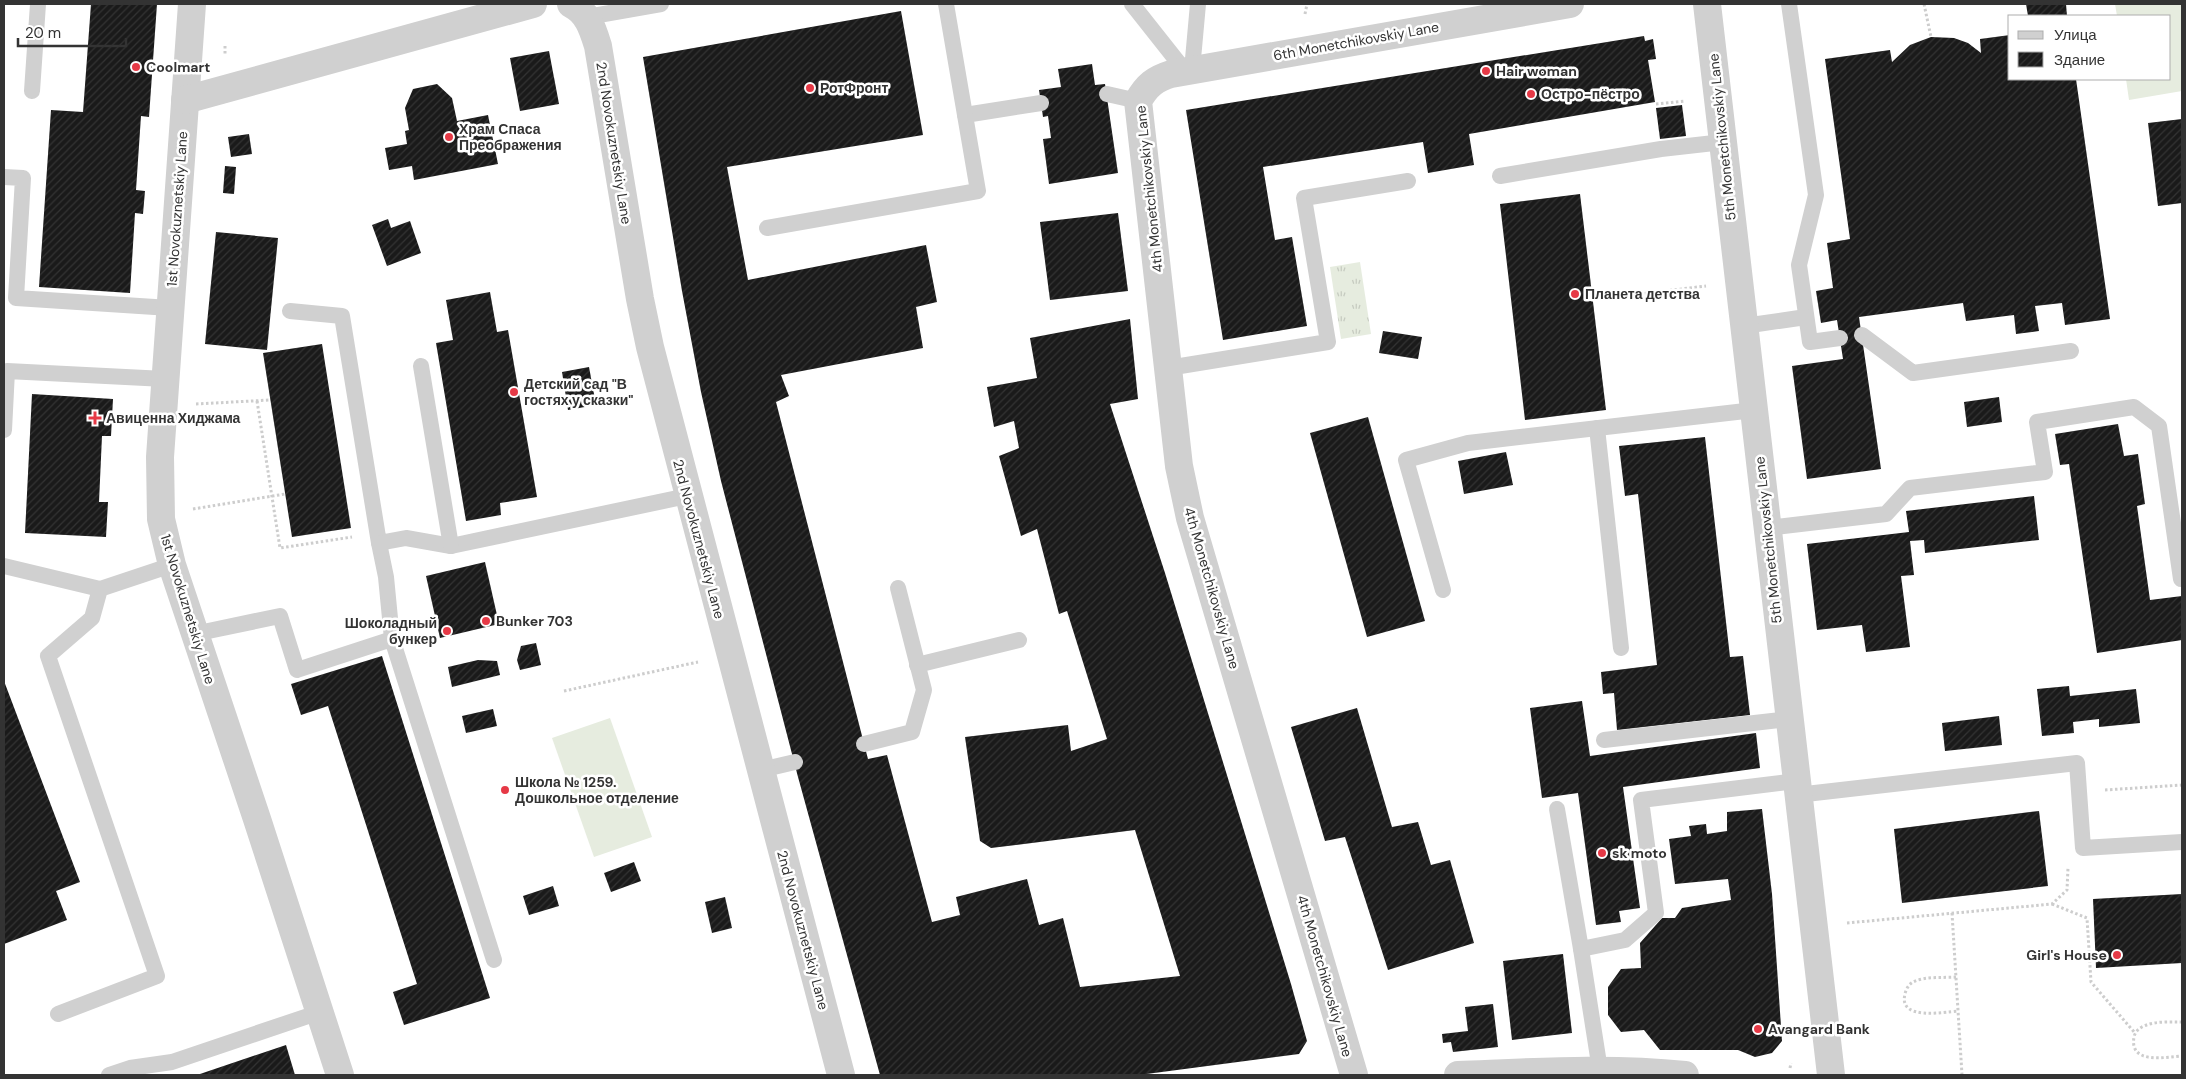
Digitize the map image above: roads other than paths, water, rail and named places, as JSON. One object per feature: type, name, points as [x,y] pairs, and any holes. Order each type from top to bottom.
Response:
[{"type":"street","name":"1st Novokuznetskiy Lane","points":[[192,4],[160,457],[161,519],[172,565],[194,634],[257,819],[340,1075]]},
{"type":"street","points":[[185,100],[533,4]]},
{"type":"street","name":"6th Monetchikovskiy Lane","points":[[1142,94],[1157,78],[1188,70],[1570,4]]},
{"type":"street","name":"5th Monetchikovskiy Lane","points":[[1707,4],[1831,1075]]},
{"type":"street","name":"2nd Novokuznetskiy Lane","points":[[579,10],[598,46],[638,290],[650,347],[841,1075]]},
{"type":"street","name":"4th Monetchikovskiy Lane","points":[[1142,94],[1179,466],[1190,518],[1354,1075]]},
{"type":"street","points":[[1458,1075],[1600,1070],[1685,1075]]},
{"type":"lane","points":[[32,91],[38,4]]},
{"type":"lane","points":[[579,10],[661,4]]},
{"type":"lane","points":[[767,228],[978,191],[946,4]]},
{"type":"lane","points":[[1132,4],[1188,70]]},
{"type":"lane","points":[[1188,70],[1198,4]]},
{"type":"lane","points":[[1789,4],[1816,196],[1799,265],[1806,317],[1810,342],[1840,338]]},
{"type":"lane","points":[[1107,94],[1142,94]]},
{"type":"lane","points":[[965,115],[1041,103]]},
{"type":"lane","points":[[1500,176],[1661,149],[1723,142]]},
{"type":"lane","points":[[4,177],[23,178],[16,298],[170,308]]},
{"type":"lane","points":[[1168,368],[1328,342],[1304,198],[1408,181]]},
{"type":"lane","points":[[290,311],[342,316],[386,577],[392,640],[494,960]]},
{"type":"lane","points":[[1744,326],[1806,317]]},
{"type":"lane","points":[[1862,335],[1913,373],[2071,351]]},
{"type":"lane","points":[[421,366],[450,546]]},
{"type":"lane","points":[[4,430],[7,371],[165,379]]},
{"type":"lane","points":[[1767,528],[1886,514],[1910,488],[2045,472],[2037,422],[2134,407],[2159,426],[2181,579]]},
{"type":"lane","points":[[1443,590],[1406,460],[1468,444],[1754,410]]},
{"type":"lane","points":[[1597,428],[1622,648]]},
{"type":"lane","points":[[378,538],[406,538],[450,546],[688,496]]},
{"type":"lane","points":[[4,566],[100,589],[172,565]]},
{"type":"lane","points":[[864,744],[912,732],[924,690],[898,588]]},
{"type":"lane","points":[[58,1014],[157,976],[48,656],[92,618],[100,589]]},
{"type":"lane","points":[[194,634],[280,616],[297,670],[392,640]]},
{"type":"lane","points":[[917,665],[1019,640]]},
{"type":"lane","points":[[1604,740],[1789,719]]},
{"type":"lane","points":[[761,770],[795,762]]},
{"type":"lane","points":[[1581,949],[1625,940],[1656,913],[1641,800],[2077,764],[2083,848],[2182,842]]},
{"type":"lane","points":[[1556,809],[1600,1070]]},
{"type":"lane","points":[[109,1075],[130,1068],[172,1062],[320,1012]]},
{"type":"place","name":"Coolmart","points":[[136,67]]},
{"type":"place","name":"Hair woman","points":[[1486,71]]},
{"type":"place","name":"РотФронт","points":[[810,88]]},
{"type":"place","name":"Остро-пёстро","points":[[1531,94]]},
{"type":"place","name":"Храм Спаса Преображения","points":[[449,137]]},
{"type":"place","name":"Планета детства","points":[[1575,294]]},
{"type":"place","name":"Детский сад \"В гостях у сказки\"","points":[[514,392]]},
{"type":"place","name":"Авиценна Хиджама","points":[[95,418]]},
{"type":"place","name":"Bunker 703","points":[[486,621]]},
{"type":"place","name":"Шоколадный бункер","points":[[447,631]]},
{"type":"place","name":"Школа № 1259. Дошкольное отделение","points":[[505,790]]},
{"type":"place","name":"sk moto","points":[[1602,853]]},
{"type":"place","name":"Girl's House","points":[[2117,955]]},
{"type":"place","name":"Avangard Bank","points":[[1758,1029]]}]
